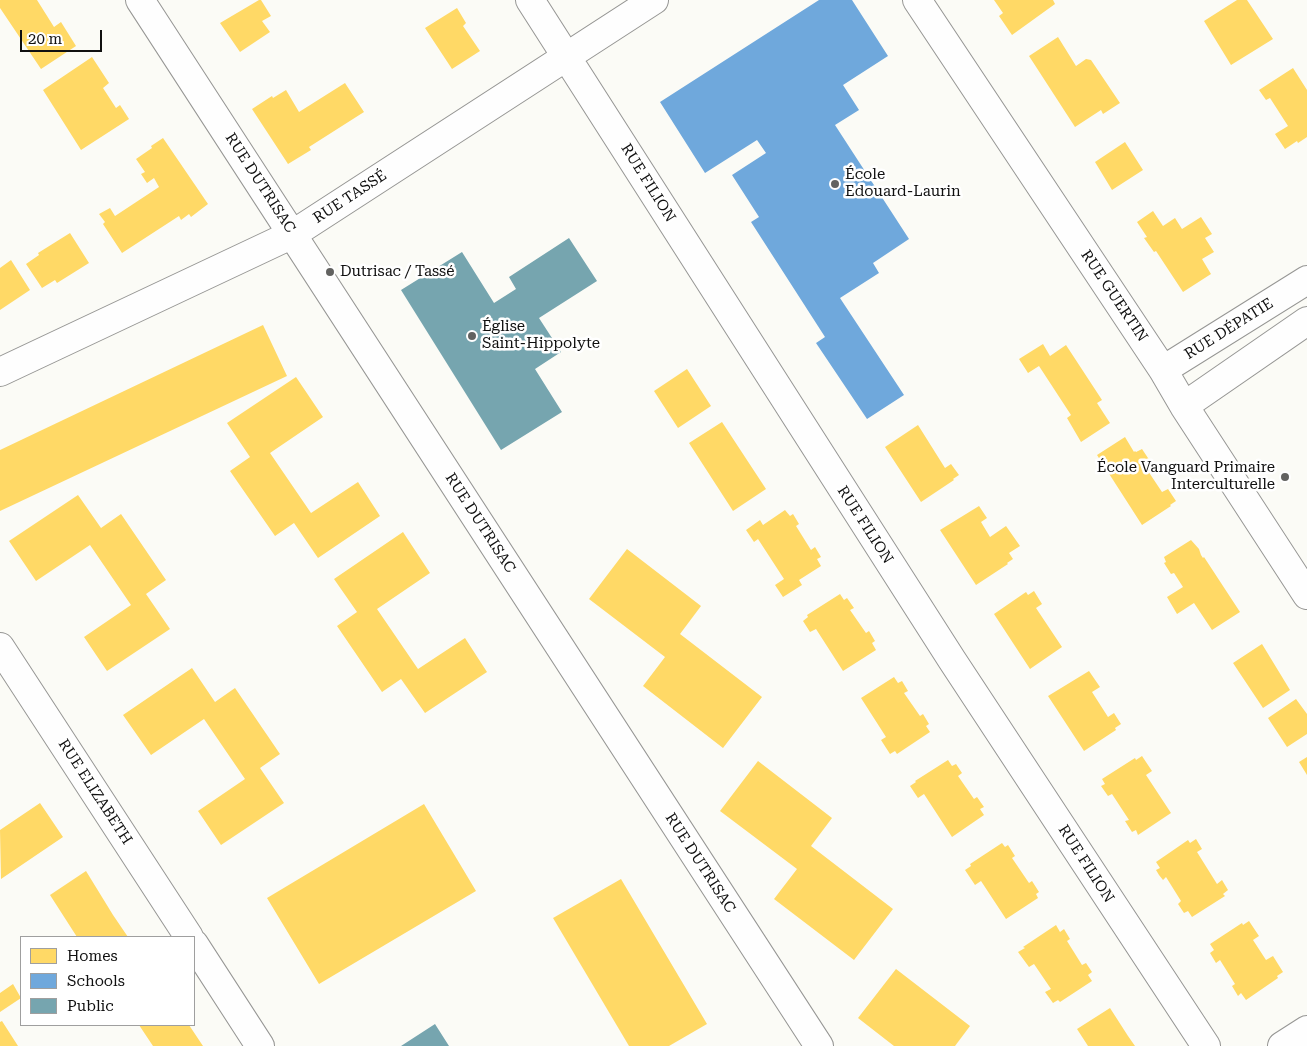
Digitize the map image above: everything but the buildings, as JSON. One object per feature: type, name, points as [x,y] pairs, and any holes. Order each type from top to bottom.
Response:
[{"type":"street","name":"RUE DUTRISAC","points":[[140,0],[819,1046]]},
{"type":"street","name":"RUE FILION","points":[[530,0],[952,660],[1206,1046]]},
{"type":"street","name":"RUE TASSÉ","points":[[0,372],[293,234],[654,0]]},
{"type":"street","name":"RUE GUERTIN","points":[[917,0],[1163,370],[1184,406],[1307,595]]},
{"type":"street","name":"RUE DÉPATIE","points":[[1163,370],[1303,293]]},
{"type":"street","points":[[1184,406],[1307,321]]},
{"type":"street","name":"RUE ELIZABETH","points":[[0,647],[188,936]]},
{"type":"street","points":[[195,946],[260,1046]]},
{"type":"street","points":[[1282,1046],[1307,1030]]},
{"type":"place","name":"École Edouard-Laurin","points":[[835,184]]},
{"type":"place","name":"Dutrisac / Tassé","points":[[330,272]]},
{"type":"place","name":"Église Saint-Hippolyte","points":[[472,336]]},
{"type":"place","name":"École Vanguard Primaire Interculturelle","points":[[1285,477]]}]
